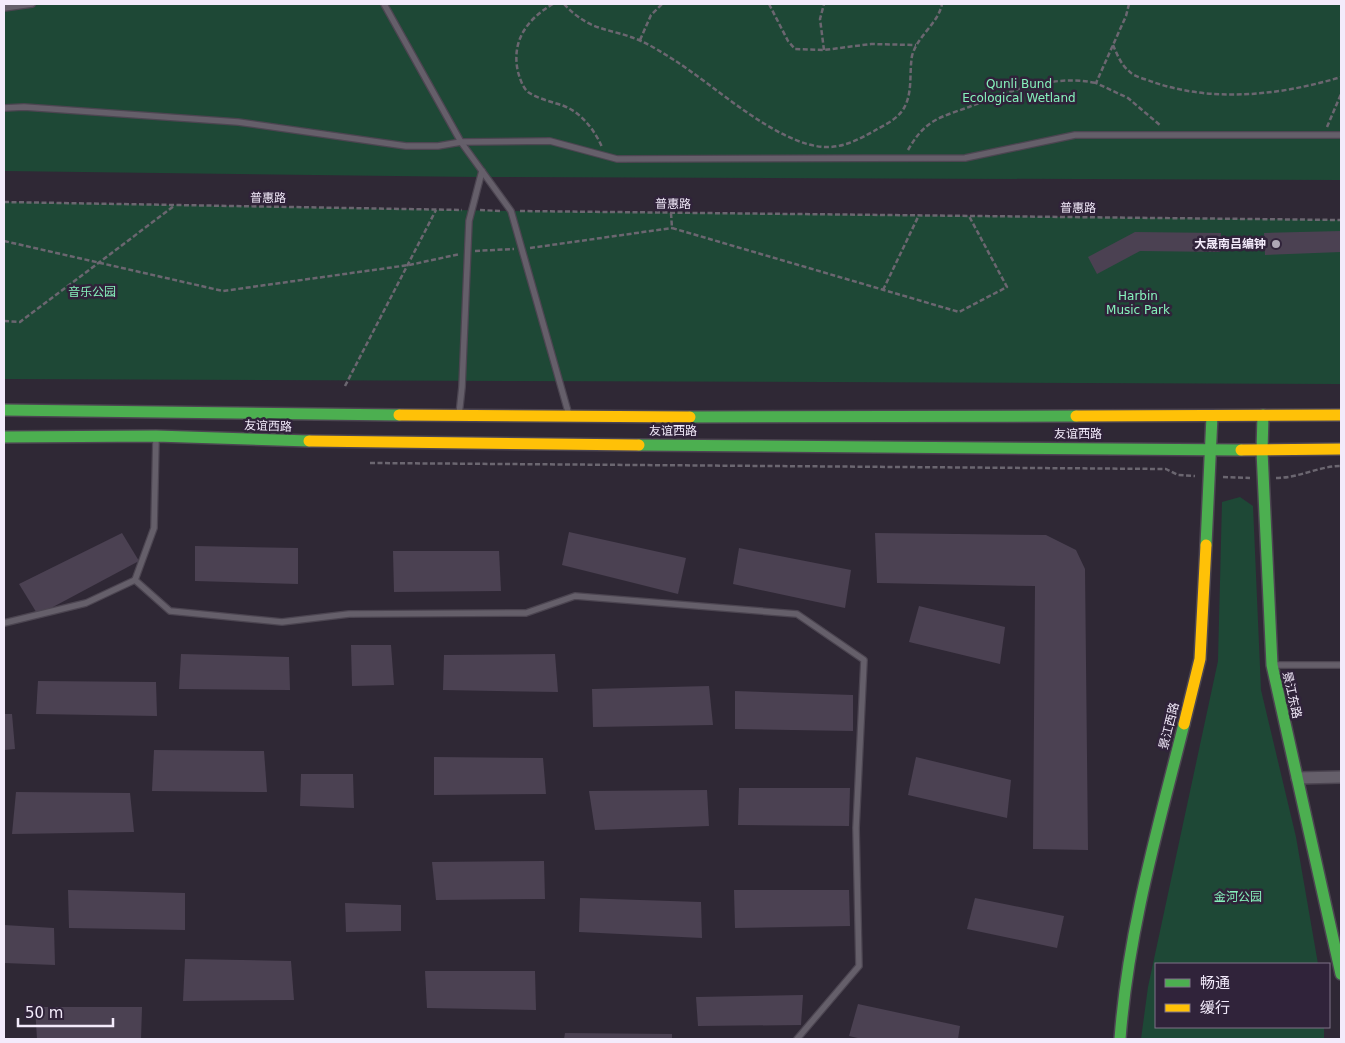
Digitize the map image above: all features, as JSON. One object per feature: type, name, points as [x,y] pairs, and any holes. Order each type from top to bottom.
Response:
[{"type":"main road","name":"友谊西路","points":[[4,410],[459,417],[1341,415]]},
{"type":"main road","name":"景江东路","points":[[1263,415],[1262,451],[1272,665],[1341,974]]},
{"type":"main road","name":"景江西路","points":[[1120,1039],[1123,996],[1136,915],[1200,659],[1212,449],[1212,416]]},
{"type":"main road","name":"友谊西路","points":[[4,437],[156,436],[380,443],[1212,449],[1262,451],[1341,449]]},
{"type":"street","points":[[1297,778],[1341,777]]},
{"type":"lane","points":[[4,8],[32,4]]},
{"type":"lane","points":[[384,4],[461,142],[511,211],[569,417]]},
{"type":"lane","points":[[4,108],[24,107],[238,122],[406,146],[438,146],[461,142],[550,141],[617,159],[965,158],[1075,135],[1341,135]]},
{"type":"lane","points":[[459,417],[471,210],[482,171]]},
{"type":"lane","points":[[4,623],[86,603],[135,580],[154,528],[156,436]]},
{"type":"lane","points":[[135,580],[170,611],[282,622],[349,614],[526,613],[575,596],[797,614],[864,660],[856,828],[859,966],[797,1039]]},
{"type":"lane","points":[[1272,665],[1341,665]]},
{"type":"path","points":[[553,4],[539,12],[527,25],[518,41],[515,61],[520,80],[527,92],[567,107],[593,128],[606,156]]},
{"type":"path","points":[[564,4],[584,22],[592,26],[640,40],[686,68],[767,126],[807,143],[823,147],[860,140],[895,118],[903,109],[909,93],[912,57],[916,45],[934,21],[942,4]]},
{"type":"path","points":[[640,40],[651,15],[662,4]]},
{"type":"path","points":[[769,4],[788,41],[795,49],[824,50],[870,44],[916,45]]},
{"type":"path","points":[[824,4],[820,19],[824,50]]},
{"type":"path","points":[[1096,82],[1126,16],[1128,4]]},
{"type":"path","points":[[1113,45],[1129,72],[1164,86],[1190,92],[1249,94],[1288,90],[1341,78]]},
{"type":"path","points":[[902,158],[918,134],[934,121],[1015,90],[1041,83],[1068,80],[1096,82],[1128,98],[1171,135]]},
{"type":"path","points":[[1323,135],[1341,94]]},
{"type":"path","name":"普惠路","points":[[4,202],[436,210],[1341,220]]},
{"type":"path","points":[[4,321],[20,322],[175,205]]},
{"type":"path","points":[[344,386],[409,265],[436,210]]},
{"type":"path","points":[[671,213],[672,228]]},
{"type":"path","points":[[884,290],[919,215]]},
{"type":"path","points":[[4,241],[223,290],[409,265],[468,252],[522,249],[672,228],[959,312],[1007,287],[969,216]]},
{"type":"path","points":[[370,462],[1166,469],[1178,475],[1263,478],[1291,478],[1331,466],[1341,466]]},
{"type":"green space","name":"Qunli Bund Ecological Wetland","points":[[4,4],[1341,4],[1341,180],[475,177],[4,171]]},
{"type":"green space","name":"音乐公园","points":[[4,202],[511,211],[1341,220],[1341,384],[4,379]]},
{"type":"green space","name":"金河公园","points":[[1240,497],[1253,506],[1261,690],[1296,837],[1318,963],[1155,963],[1155,1028],[1324,1028],[1324,1039],[1141,1039],[1148,987],[1218,661],[1222,502]]},
{"type":"building","points":[[1341,231],[1341,252],[1265,255],[1264,233]]},
{"type":"building","points":[[1135,232],[1221,233],[1220,252],[1140,251],[1097,274],[1088,257]]},
{"type":"building","points":[[569,532],[686,558],[678,594],[562,565]]},
{"type":"building","points":[[122,533],[139,561],[38,615],[19,584]]},
{"type":"building","points":[[875,533],[1046,535],[1076,550],[1085,569],[1088,850],[1033,849],[1035,586],[877,583]]},
{"type":"building","points":[[195,546],[298,548],[298,584],[195,581]]},
{"type":"building","points":[[739,548],[851,570],[845,608],[733,584]]},
{"type":"building","points":[[393,551],[499,551],[501,591],[394,592]]},
{"type":"building","points":[[919,606],[1005,627],[1000,664],[909,642]]},
{"type":"building","points":[[351,645],[391,645],[394,685],[352,686]]},
{"type":"building","points":[[181,654],[289,657],[290,690],[179,689]]},
{"type":"building","points":[[555,654],[558,692],[443,690],[444,655]]},
{"type":"building","points":[[38,681],[156,682],[157,716],[36,714]]},
{"type":"building","points":[[709,686],[713,725],[593,727],[592,689]]},
{"type":"building","points":[[735,691],[853,695],[853,731],[735,729]]},
{"type":"building","points":[[4,714],[12,714],[15,749],[4,750]]},
{"type":"building","points":[[154,750],[264,751],[267,792],[152,791]]},
{"type":"building","points":[[434,757],[543,758],[546,794],[434,795]]},
{"type":"building","points":[[916,757],[1011,780],[1007,818],[908,795]]},
{"type":"building","points":[[301,774],[353,774],[354,808],[300,806]]},
{"type":"building","points":[[739,788],[850,788],[849,826],[738,825]]},
{"type":"building","points":[[707,790],[709,826],[595,830],[589,791]]},
{"type":"building","points":[[16,792],[130,793],[134,832],[12,834]]},
{"type":"building","points":[[544,861],[545,899],[436,900],[432,862]]},
{"type":"building","points":[[68,890],[185,893],[185,930],[69,928]]},
{"type":"building","points":[[734,890],[849,890],[850,926],[735,928]]},
{"type":"building","points":[[580,898],[701,902],[702,938],[579,932]]},
{"type":"building","points":[[975,898],[1064,916],[1057,948],[967,929]]},
{"type":"building","points":[[345,903],[401,905],[401,931],[346,932]]},
{"type":"building","points":[[4,925],[54,928],[55,965],[4,963]]},
{"type":"building","points":[[185,959],[291,961],[294,1000],[183,1001]]},
{"type":"building","points":[[425,971],[535,971],[536,1010],[427,1008]]},
{"type":"building","points":[[803,995],[801,1025],[698,1026],[696,997]]},
{"type":"building","points":[[858,1004],[960,1026],[958,1039],[862,1039],[849,1036]]},
{"type":"building","points":[[35,1007],[142,1007],[141,1039],[37,1039]]},
{"type":"building","points":[[565,1033],[672,1034],[672,1039],[564,1039]]},
{"type":"traffic: fast","points":[[4,410],[399,415]]},
{"type":"traffic: fast","points":[[1263,415],[1262,451],[1272,665],[1341,974]]},
{"type":"traffic: fast","points":[[690,417],[1076,416]]},
{"type":"traffic: fast","points":[[1206,545],[1212,416]]},
{"type":"traffic: fast","points":[[4,437],[156,436],[309,441]]},
{"type":"traffic: fast","points":[[639,445],[1241,450]]},
{"type":"traffic: fast","points":[[1120,1039],[1124,999],[1137,919],[1154,841],[1184,724]]},
{"type":"traffic: slow","points":[[399,415],[690,417]]},
{"type":"traffic: slow","points":[[1076,416],[1341,415]]},
{"type":"traffic: slow","points":[[309,441],[639,445]]},
{"type":"traffic: slow","points":[[1241,450],[1341,449]]},
{"type":"traffic: slow","points":[[1184,724],[1200,659],[1206,545]]},
{"type":"place","name":"大晟南吕编钟","points":[[1276,244]]},
{"type":"park label","name":"Harbin Music Park","points":[[1138,303]]}]
